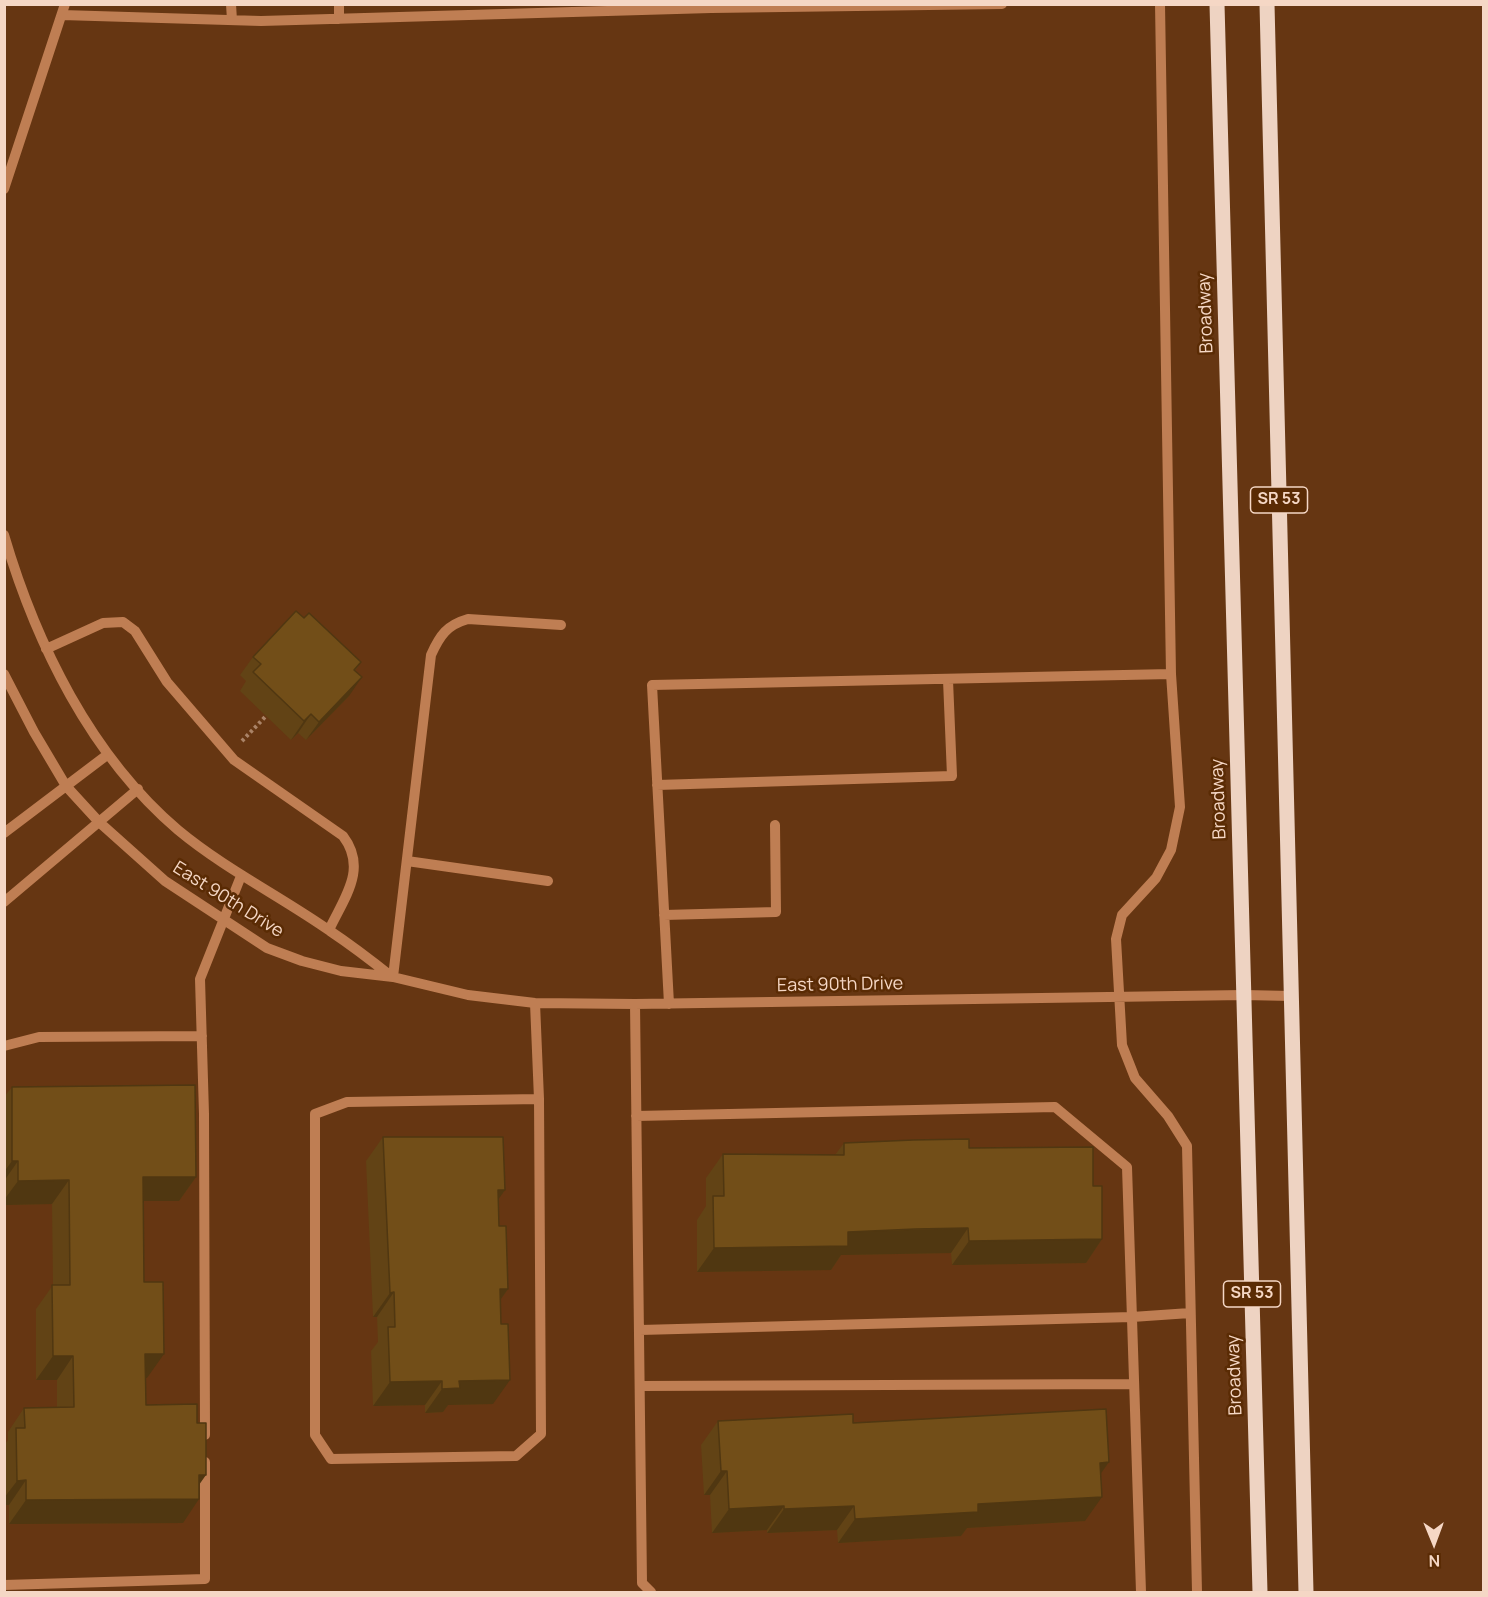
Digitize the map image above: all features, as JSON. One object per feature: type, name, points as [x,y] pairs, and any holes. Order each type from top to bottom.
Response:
[{"type":"main road","name":"Broadway","points":[[1217,4],[1260,1593]]},
{"type":"main road","name":"SR 53","points":[[1267,4],[1306,1593]]},
{"type":"street","points":[[231,4],[232,20]]},
{"type":"street","points":[[339,4],[339,19]]},
{"type":"street","points":[[4,189],[63,10],[232,20],[711,8],[1002,4]]},
{"type":"street","points":[[1160,4],[1171,674],[1180,807],[1171,850],[1156,878],[1122,915],[1116,939],[1122,1045],[1135,1078],[1168,1116],[1187,1146],[1197,1593]]},
{"type":"street","name":"East 90th Drive","points":[[4,536],[46,649],[107,755],[178,829],[241,876],[329,930],[393,977]]},
{"type":"street","points":[[393,977],[431,655],[440,635],[453,623],[468,619],[561,625]]},
{"type":"street","points":[[46,649],[103,623],[123,622],[135,631],[167,682],[230,754],[343,836],[353,850],[355,866],[352,882],[329,930]]},
{"type":"street","name":"East 90th Drive","points":[[4,674],[34,732],[66,786],[99,822],[165,881],[267,948],[302,961],[341,971],[393,977],[468,995],[535,1003],[669,1004],[1291,996]]},
{"type":"street","points":[[669,1004],[652,685],[1171,674]]},
{"type":"street","points":[[657,785],[952,776],[948,680]]},
{"type":"street","points":[[4,833],[107,755]]},
{"type":"street","points":[[4,902],[138,789]]},
{"type":"street","points":[[664,915],[776,912],[775,825]]},
{"type":"street","points":[[407,861],[548,881]]},
{"type":"street","points":[[4,1585],[205,1579],[200,979],[241,876]]},
{"type":"street","points":[[535,1003],[539,1099],[541,1434],[516,1456],[331,1459],[315,1435],[315,1114],[347,1102],[539,1099]]},
{"type":"street","points":[[635,1004],[642,1583],[651,1593]]},
{"type":"street","points":[[4,1046],[39,1037],[202,1036]]},
{"type":"street","points":[[636,1116],[1055,1107],[1127,1167],[1141,1593]]},
{"type":"street","points":[[640,1330],[1132,1317],[1190,1313]]},
{"type":"street","points":[[641,1386],[1134,1384]]},
{"type":"path","points":[[230,754],[266,716]]},
{"type":"building","points":[[296,611],[304,618],[309,613],[361,662],[354,670],[362,677],[319,722],[311,714],[304,721],[253,672],[261,664],[253,657]]},
{"type":"building","points":[[195,1085],[196,1177],[143,1177],[144,1282],[163,1282],[164,1354],[145,1354],[146,1405],[197,1404],[197,1423],[206,1423],[206,1475],[199,1475],[199,1499],[26,1500],[26,1480],[17,1481],[16,1428],[25,1428],[24,1408],[74,1407],[73,1356],[53,1356],[52,1285],[70,1285],[69,1180],[18,1181],[18,1161],[12,1161],[12,1087]]},
{"type":"building","points":[[383,1137],[503,1137],[505,1190],[498,1190],[499,1226],[506,1226],[508,1289],[500,1289],[501,1324],[508,1324],[510,1380],[459,1381],[460,1388],[442,1389],[442,1381],[390,1382],[388,1327],[395,1327],[394,1292],[390,1293]]},
{"type":"building","points":[[969,1139],[969,1148],[1093,1147],[1093,1186],[1102,1186],[1102,1239],[969,1241],[968,1228],[915,1229],[848,1232],[848,1246],[714,1248],[713,1196],[724,1196],[723,1154],[844,1155],[844,1143]]},
{"type":"building","points":[[1106,1409],[1109,1462],[1100,1463],[1102,1497],[978,1504],[978,1512],[855,1519],[854,1506],[729,1509],[727,1471],[721,1471],[718,1421],[853,1414],[853,1423]]}]
